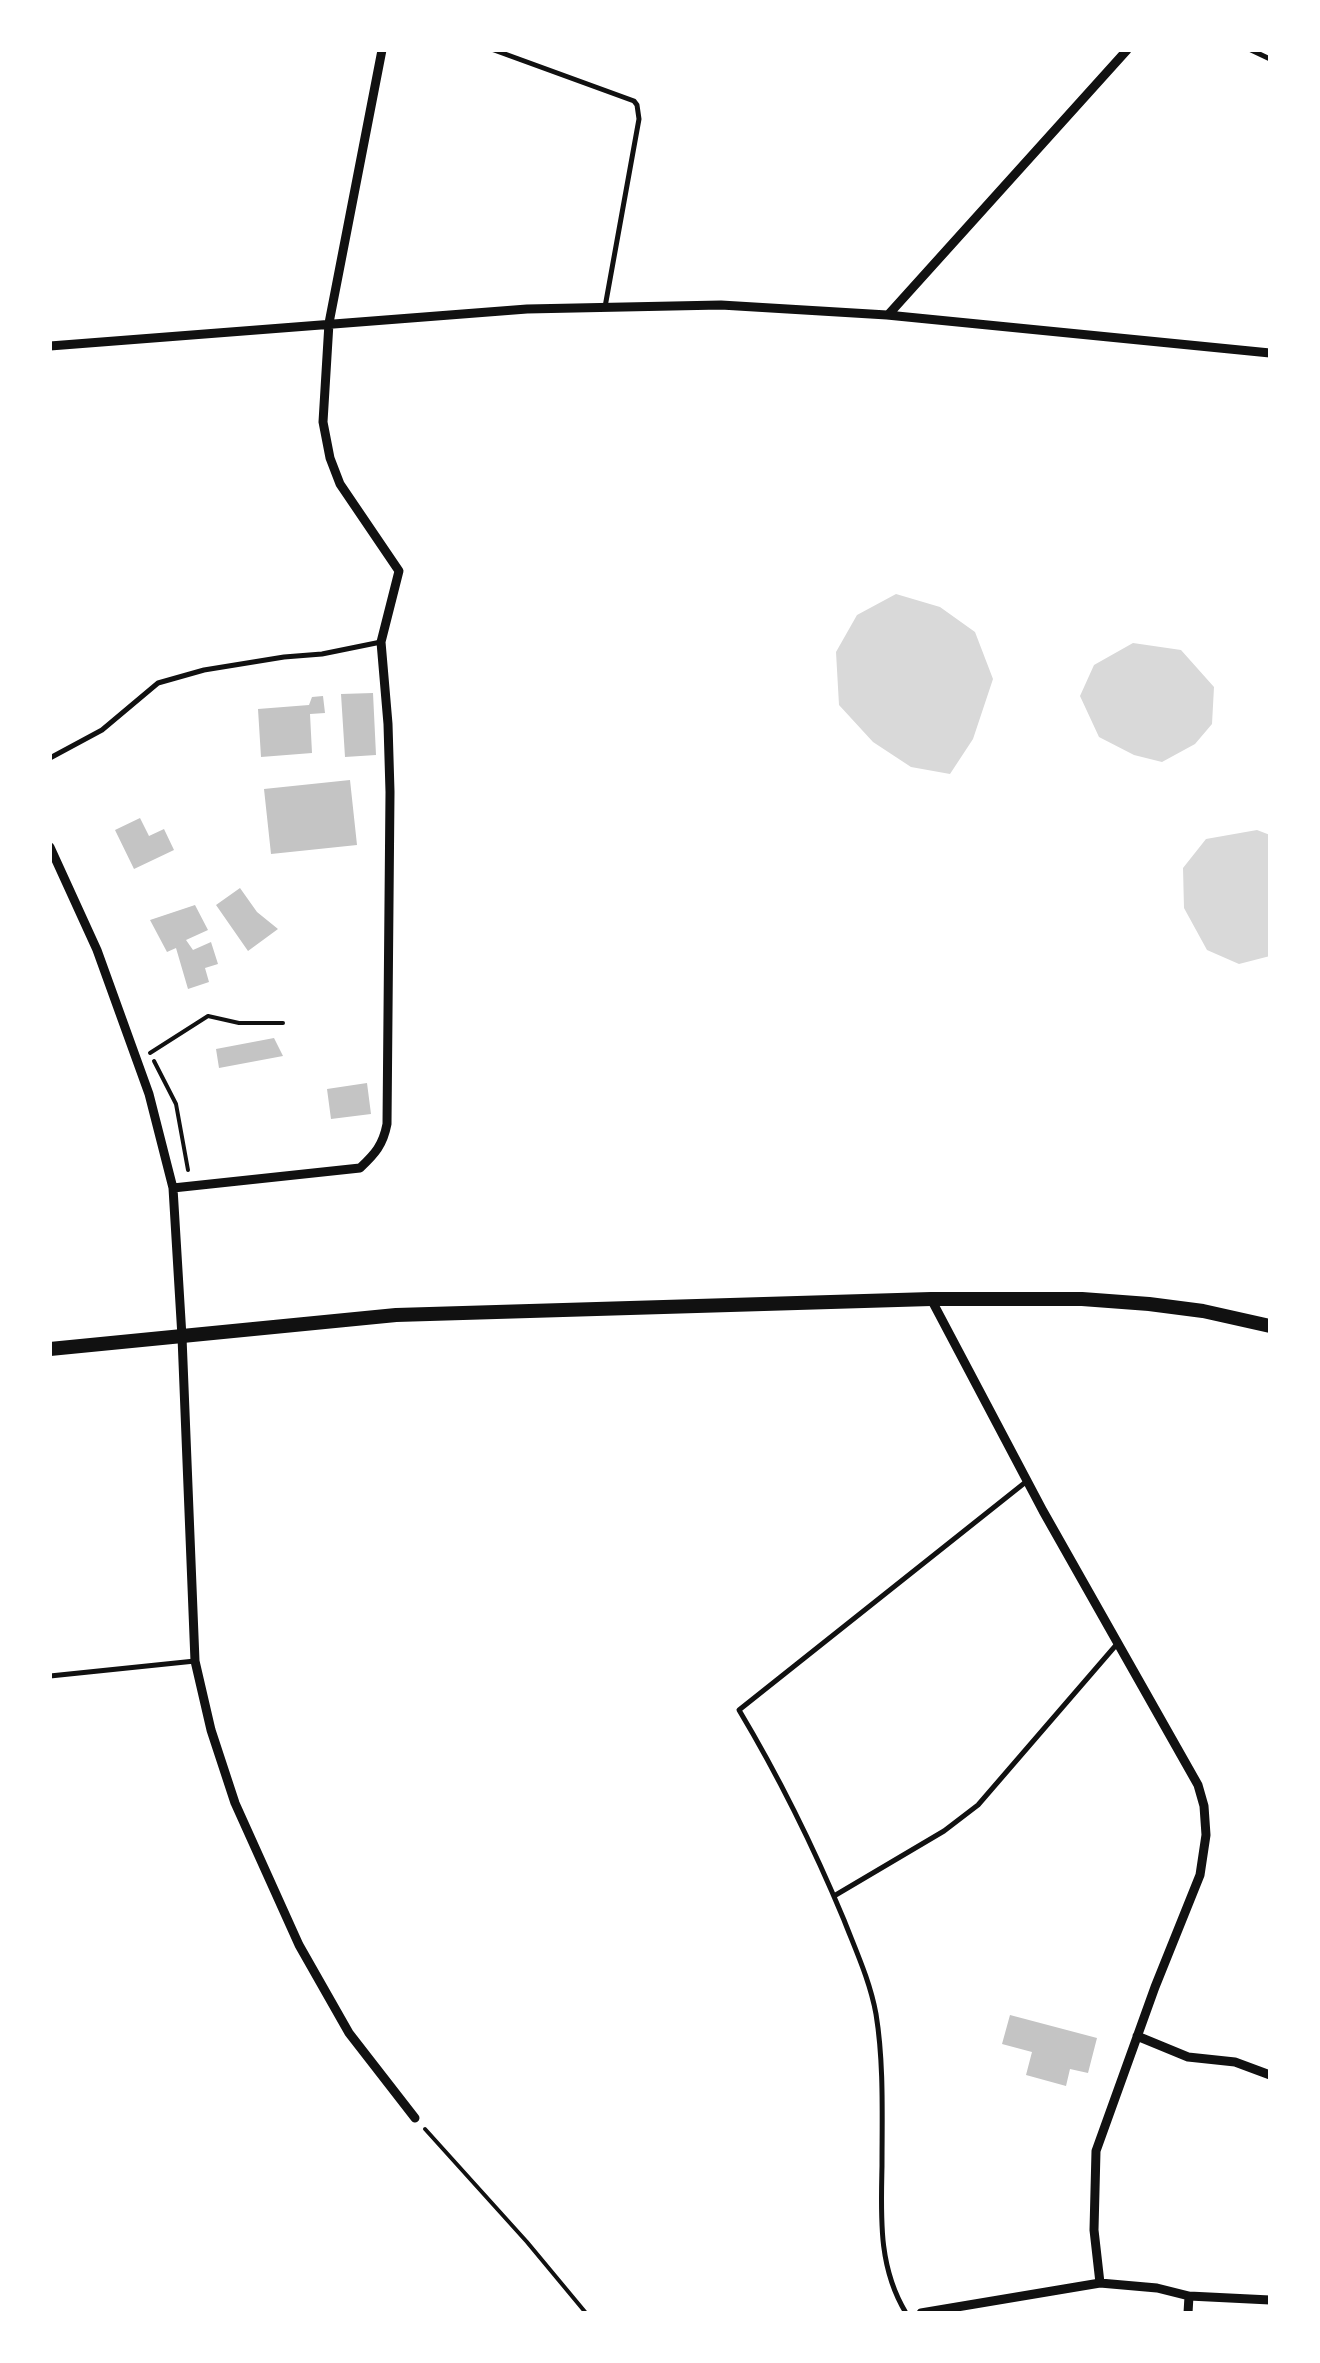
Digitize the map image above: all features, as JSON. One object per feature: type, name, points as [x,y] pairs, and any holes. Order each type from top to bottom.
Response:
[{"type":"main road","points":[[50,1350],[396,1315],[932,1299],[1082,1299],[1149,1304],[1270,1326]]},
{"type":"street","points":[[173,1188],[360,1168],[384,1142],[390,792],[380,642],[399,571],[340,484],[323,422],[329,323],[382,50]]},
{"type":"street","points":[[888,315],[1128,50]]},
{"type":"street","points":[[50,346],[527,309],[721,305],[888,315],[1270,352]]},
{"type":"street","points":[[50,847],[97,950],[149,1094],[173,1188],[195,1661],[211,1730],[235,1803],[299,1946],[349,2033],[415,2118]]},
{"type":"street","points":[[932,1299],[1027,1481],[1198,1785],[1204,1806],[1206,1835],[1200,1876],[1154,1986],[1096,2150],[1094,2230],[1100,2282]]},
{"type":"street","points":[[1137,2036],[1188,2058],[1235,2062],[1270,2075]]},
{"type":"street","points":[[922,2313],[1100,2282],[1189,2296],[1270,2300]]},
{"type":"street","points":[[1188,2313],[1189,2296]]},
{"type":"lane","points":[[494,50],[638,105],[639,119],[605,307]]},
{"type":"lane","points":[[1251,50],[1270,60]]},
{"type":"lane","points":[[50,758],[102,730],[158,683],[204,670],[380,642]]},
{"type":"lane","points":[[906,2313],[896,2297],[881,2231],[882,2107],[876,2015],[866,1973],[775,1771],[739,1710],[1027,1481]]},
{"type":"lane","points":[[834,1896],[944,1831],[978,1805],[1118,1641]]},
{"type":"lane","points":[[50,1676],[195,1661]]},
{"type":"path","points":[[196,1186],[187,1168],[176,1104],[150,1052],[208,1016],[239,1023],[283,1023]]},
{"type":"path","points":[[415,2118],[586,2313]]},
{"type":"shaded area","points":[[896,594],[940,607],[975,632],[993,679],[973,739],[950,774],[911,767],[873,742],[839,705],[836,652],[857,615]]},
{"type":"shaded area","points":[[1133,643],[1181,650],[1214,687],[1212,724],[1195,744],[1162,762],[1134,755],[1099,737],[1080,696],[1094,665]]},
{"type":"shaded area","points":[[1257,830],[1270,835],[1270,956],[1239,964],[1207,950],[1184,908],[1183,868],[1206,839]]},
{"type":"building","points":[[373,693],[376,755],[345,757],[341,694]]},
{"type":"building","points":[[323,696],[325,713],[310,714],[312,753],[261,757],[258,709],[309,705],[312,697]]},
{"type":"building","points":[[350,780],[357,845],[271,854],[264,789]]},
{"type":"building","points":[[140,818],[149,836],[164,829],[174,850],[134,869],[115,830]]},
{"type":"building","points":[[240,888],[257,912],[278,929],[248,951],[216,905]]},
{"type":"building","points":[[195,905],[208,930],[186,940],[193,950],[211,942],[218,964],[205,968],[209,982],[188,989],[176,948],[167,952],[150,920]]},
{"type":"building","points":[[274,1038],[283,1056],[219,1068],[216,1049]]},
{"type":"building","points":[[367,1083],[371,1114],[331,1119],[327,1089]]},
{"type":"building","points":[[1010,2015],[1097,2038],[1088,2073],[1070,2069],[1066,2086],[1026,2075],[1032,2052],[1002,2044]]}]
